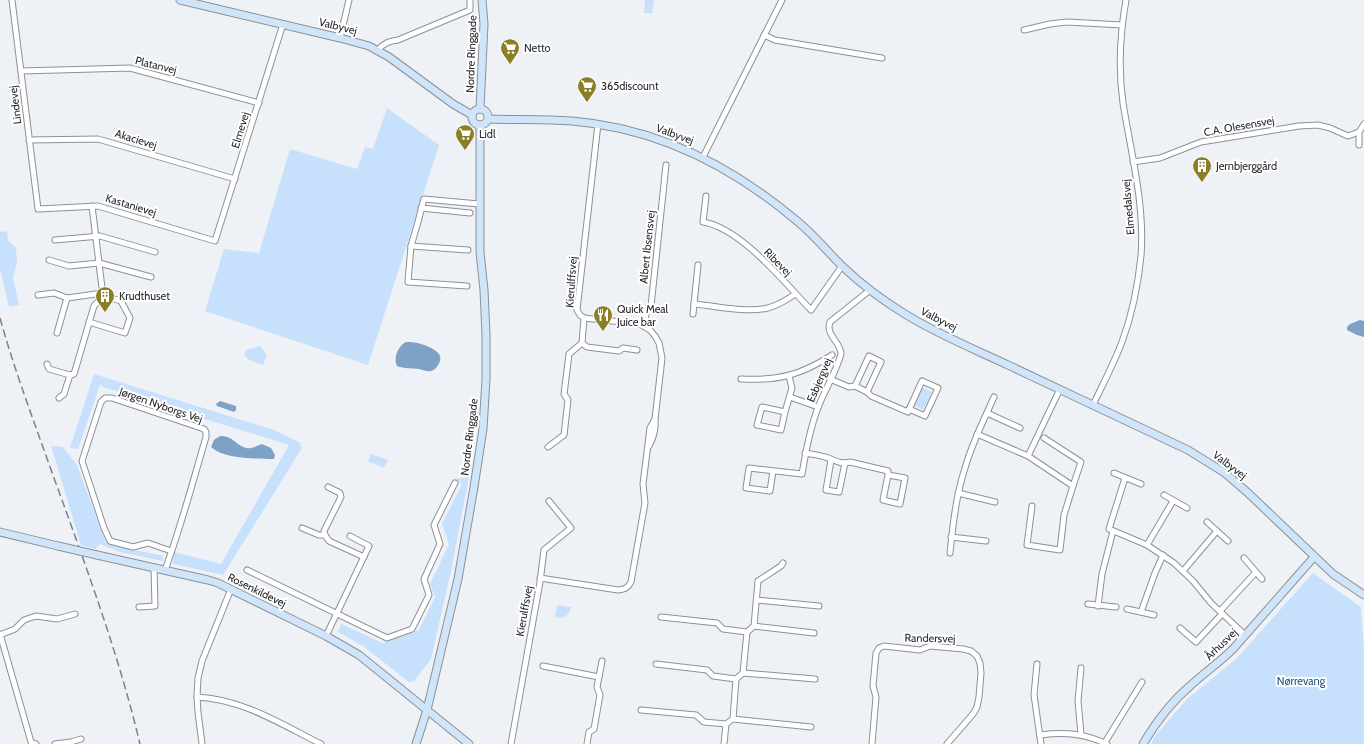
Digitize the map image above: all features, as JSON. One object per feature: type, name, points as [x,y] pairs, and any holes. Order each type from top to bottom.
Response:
[{"type":"street","name":"Lindevej","points":[[12,0],[38,209]]},
{"type":"street","name":"Valbyvej","points":[[180,0],[358,42],[378,50],[453,104],[472,115]]},
{"type":"street","points":[[340,38],[349,0]]},
{"type":"street","points":[[378,50],[383,44],[389,41],[398,40],[470,10],[470,0]]},
{"type":"street","name":"Nordre Ringgade","points":[[480,109],[484,24],[482,0]]},
{"type":"street","points":[[703,157],[782,0]]},
{"type":"street","name":"Elmedalsvej","points":[[1093,405],[1122,342],[1137,283],[1141,255],[1139,202],[1123,101],[1121,78],[1120,50],[1126,0]]},
{"type":"street","points":[[1024,30],[1067,22],[1122,25]]},
{"type":"street","name":"Elmevej","points":[[215,241],[283,24]]},
{"type":"street","points":[[764,35],[775,40],[882,58]]},
{"type":"street","name":"Platanvej","points":[[21,71],[130,68],[259,103]]},
{"type":"street","points":[[480,109],[487,112],[488,119],[486,123],[480,126],[474,122],[472,115],[475,111],[480,109]]},
{"type":"street","name":"Valbyvej","points":[[488,119],[573,121],[614,127],[660,140],[703,157],[738,176],[764,194],[800,223],[842,266],[870,290],[907,315],[929,327],[1188,450],[1214,466],[1247,492],[1333,574],[1364,595]]},
{"type":"street","name":"Kierulffsvej","points":[[582,343],[584,318],[577,310],[598,124]]},
{"type":"street","points":[[1359,145],[1359,132],[1364,124]]},
{"type":"street","name":"C.A. Olesensvej","points":[[1133,162],[1160,158],[1201,142],[1299,126],[1318,125],[1330,128],[1348,136],[1359,132]]},
{"type":"street","name":"Nordre Ringgade","points":[[416,744],[427,710],[458,579],[474,487],[482,429],[486,379],[486,335],[484,290],[480,252],[480,126]]},
{"type":"street","name":"Akacievej","points":[[29,140],[98,138],[235,179]]},
{"type":"street","name":"Albert Ibsensvej","points":[[644,326],[647,308],[651,306],[666,165]]},
{"type":"street","name":"Ribevej","points":[[706,196],[703,222],[719,226],[743,242],[769,266],[811,310],[842,266]]},
{"type":"street","points":[[467,286],[408,282],[411,246],[424,199],[479,204]]},
{"type":"street","points":[[59,398],[64,394],[70,375],[74,374],[94,306],[103,295],[92,206]]},
{"type":"street","name":"Kastanievej","points":[[38,209],[98,206],[215,241]]},
{"type":"street","points":[[421,208],[470,213]]},
{"type":"street","points":[[55,240],[95,235],[154,252]]},
{"type":"street","points":[[411,246],[468,250]]},
{"type":"street","points":[[49,260],[69,266],[99,263],[151,277]]},
{"type":"street","points":[[693,314],[698,265]]},
{"type":"street","name":"Esbjergvej","points":[[772,471],[802,474],[805,453],[818,407],[840,357],[841,351],[829,330],[830,322],[870,290]]},
{"type":"street","points":[[38,295],[54,293],[67,298],[103,295],[121,301],[130,318],[125,333],[89,322]]},
{"type":"street","points":[[694,304],[758,310],[782,303],[795,294]]},
{"type":"street","points":[[57,333],[67,298]]},
{"type":"street","points":[[540,578],[624,590],[631,582],[645,503],[643,484],[650,428],[655,419],[662,351],[655,336],[640,324],[584,318]]},
{"type":"street","points":[[548,447],[564,434],[568,400],[564,394],[569,354],[582,343],[587,348],[619,351],[623,348],[637,350]]},
{"type":"street","points":[[741,379],[759,380],[789,376],[817,364],[832,354]]},
{"type":"street","points":[[855,386],[869,356],[881,362],[867,392]]},
{"type":"street","points":[[47,364],[50,369],[70,375]]},
{"type":"street","points":[[785,412],[762,407],[757,424],[781,430],[792,388],[789,376]]},
{"type":"street","points":[[830,379],[849,387],[855,386],[867,392],[871,396],[908,412],[909,409],[922,381],[938,388],[926,416],[909,409]]},
{"type":"street","points":[[1028,456],[1060,389]]},
{"type":"street","points":[[790,397],[818,407]]},
{"type":"street","points":[[950,553],[951,536],[958,493],[965,468],[977,434],[994,397]]},
{"type":"street","name":"Jørgen Nyborgs Vej","points":[[165,570],[171,551],[206,437],[206,432],[204,429],[112,398],[105,398],[101,402],[82,462],[104,528],[110,541],[133,547],[148,543],[171,551]]},
{"type":"street","points":[[987,413],[1020,428]]},
{"type":"street","points":[[977,434],[1028,456],[1072,486]]},
{"type":"street","points":[[1032,506],[1026,545],[1060,550],[1064,515],[1072,486],[1081,462],[1044,438]]},
{"type":"street","points":[[805,453],[827,457],[831,460],[845,464],[850,462],[888,471],[888,474],[905,478],[900,504],[883,500],[888,474]]},
{"type":"street","points":[[831,460],[826,490],[839,492],[845,464]]},
{"type":"street","points":[[749,468],[772,471],[770,491],[746,488],[749,468]]},
{"type":"street","points":[[1114,473],[1141,484]]},
{"type":"street","points":[[1125,478],[1109,529],[1147,545],[1163,555],[1183,571],[1221,613],[1246,635]]},
{"type":"street","points":[[247,570],[387,638],[412,629],[429,595],[424,579],[440,544],[434,525],[454,483]]},
{"type":"street","points":[[328,487],[340,493],[341,497],[324,531],[325,535],[329,541],[364,557]]},
{"type":"street","points":[[958,493],[995,502]]},
{"type":"street","points":[[1164,495],[1187,508]]},
{"type":"street","name":"Kierulffsvej","points":[[511,744],[544,550],[571,528],[549,501]]},
{"type":"street","points":[[1147,545],[1174,501]]},
{"type":"street","points":[[1207,522],[1228,541]]},
{"type":"street","points":[[302,528],[318,536],[325,535]]},
{"type":"street","points":[[1098,606],[1102,574],[1113,531]]},
{"type":"street","points":[[1183,571],[1217,531]]},
{"type":"street","name":"Rosenkildevej","points":[[0,532],[208,580],[231,589],[326,636],[359,655],[468,744]]},
{"type":"street","points":[[326,636],[369,546],[350,536]]},
{"type":"street","points":[[951,536],[986,541]]},
{"type":"street","points":[[1141,612],[1163,555]]},
{"type":"street","name":"Århusvej","points":[[1143,744],[1151,729],[1168,707],[1190,685],[1221,661],[1246,635],[1314,557]]},
{"type":"street","points":[[1244,558],[1262,579]]},
{"type":"street","points":[[733,719],[736,679],[743,672],[747,632],[754,626],[758,581],[781,566],[783,563]]},
{"type":"street","points":[[139,607],[155,606],[154,568]]},
{"type":"street","points":[[1180,628],[1196,642],[1256,572]]},
{"type":"street","points":[[202,744],[197,697],[198,678],[202,661],[231,589]]},
{"type":"street","points":[[757,600],[819,606]]},
{"type":"street","points":[[1088,604],[1116,608]]},
{"type":"street","points":[[1127,609],[1154,615]]},
{"type":"street","points":[[36,744],[31,742],[0,634],[15,629],[24,620],[36,616],[57,619],[75,614]]},
{"type":"street","points":[[661,618],[717,623],[723,629],[747,632]]},
{"type":"street","points":[[754,626],[814,633]]},
{"type":"street","name":"Randersvej","points":[[872,744],[876,697],[873,686],[876,653],[879,648],[884,646],[920,650],[930,646],[971,651],[977,656],[980,663],[981,673],[977,707],[973,714],[947,744]]},
{"type":"street","points":[[587,744],[589,732],[594,729],[600,695],[597,687],[602,661]]},
{"type":"street","points":[[656,664],[707,670],[713,676],[736,679]]},
{"type":"street","points":[[1037,664],[1034,695],[1040,744]]},
{"type":"street","points":[[543,666],[599,677]]},
{"type":"street","points":[[1081,668],[1078,701],[1081,734]]},
{"type":"street","points":[[743,672],[815,679]]},
{"type":"street","points":[[1040,735],[1058,732],[1081,734],[1105,744],[1142,682]]},
{"type":"street","points":[[197,697],[219,700],[249,709],[321,744]]},
{"type":"street","points":[[641,710],[696,715],[704,722],[726,724],[733,719],[811,727]]},
{"type":"street","points":[[724,744],[726,724]]},
{"type":"street","points":[[55,744],[81,739]]},
{"type":"green space","points":[[645,0],[654,0],[652,13],[644,13]]},
{"type":"green space","points":[[387,108],[439,145],[368,365],[205,311],[224,249],[259,253],[290,149],[357,169],[365,147],[373,149]]},
{"type":"green space","points":[[7,231],[8,240],[16,248],[17,262],[13,278],[19,305],[9,307],[0,269],[0,232]]},
{"type":"green space","points":[[260,346],[267,355],[263,365],[249,360],[244,355],[246,350]]},
{"type":"green space","points":[[94,374],[274,430],[299,442],[302,448],[223,575],[173,564],[174,552],[221,564],[289,445],[100,385],[78,449],[70,448]]},
{"type":"green space","points":[[921,387],[932,392],[923,410],[914,405]]},
{"type":"green space","points":[[51,446],[63,447],[77,465],[107,544],[163,556],[163,561],[120,552],[100,544],[96,549],[81,545]]},
{"type":"green space","points":[[371,454],[388,460],[384,468],[368,461]]},
{"type":"green space","points":[[469,477],[451,571],[431,659],[414,681],[409,682],[363,646],[338,632],[341,624],[383,643],[419,630],[435,597],[430,584],[449,544],[442,524],[462,484],[456,479]]},
{"type":"green space","name":"Nørrevang","points":[[1313,573],[1361,607],[1364,650],[1364,744],[1151,744],[1155,736],[1187,699],[1236,659]]},
{"type":"green space","points":[[557,605],[571,607],[569,613],[561,618],[555,617]]},
{"type":"shaded area","points":[[1360,320],[1364,321],[1364,337],[1347,330],[1347,327],[1350,324]]},
{"type":"shaded area","points":[[406,342],[415,342],[435,350],[440,356],[439,363],[436,368],[432,371],[428,371],[397,366],[397,352]]},
{"type":"shaded area","points":[[220,401],[236,406],[236,410],[234,412],[217,406],[216,404]]},
{"type":"shaded area","points":[[220,436],[228,437],[242,447],[246,448],[252,448],[262,444],[271,448],[275,455],[274,459],[241,458],[224,454],[211,447],[214,440]]},
{"type":"railway","points":[[0,318],[23,392],[107,627],[140,744]]},
{"type":"place","name":"Netto","points":[[510,65]]},
{"type":"place","name":"365discount","points":[[587,103]]},
{"type":"place","name":"Lidl","points":[[465,151]]},
{"type":"place","name":"Jernbjerggård","points":[[1202,183]]},
{"type":"place","name":"Krudthuset","points":[[105,313]]},
{"type":"place","name":"Quick Meal Juice bar","points":[[603,332]]}]
